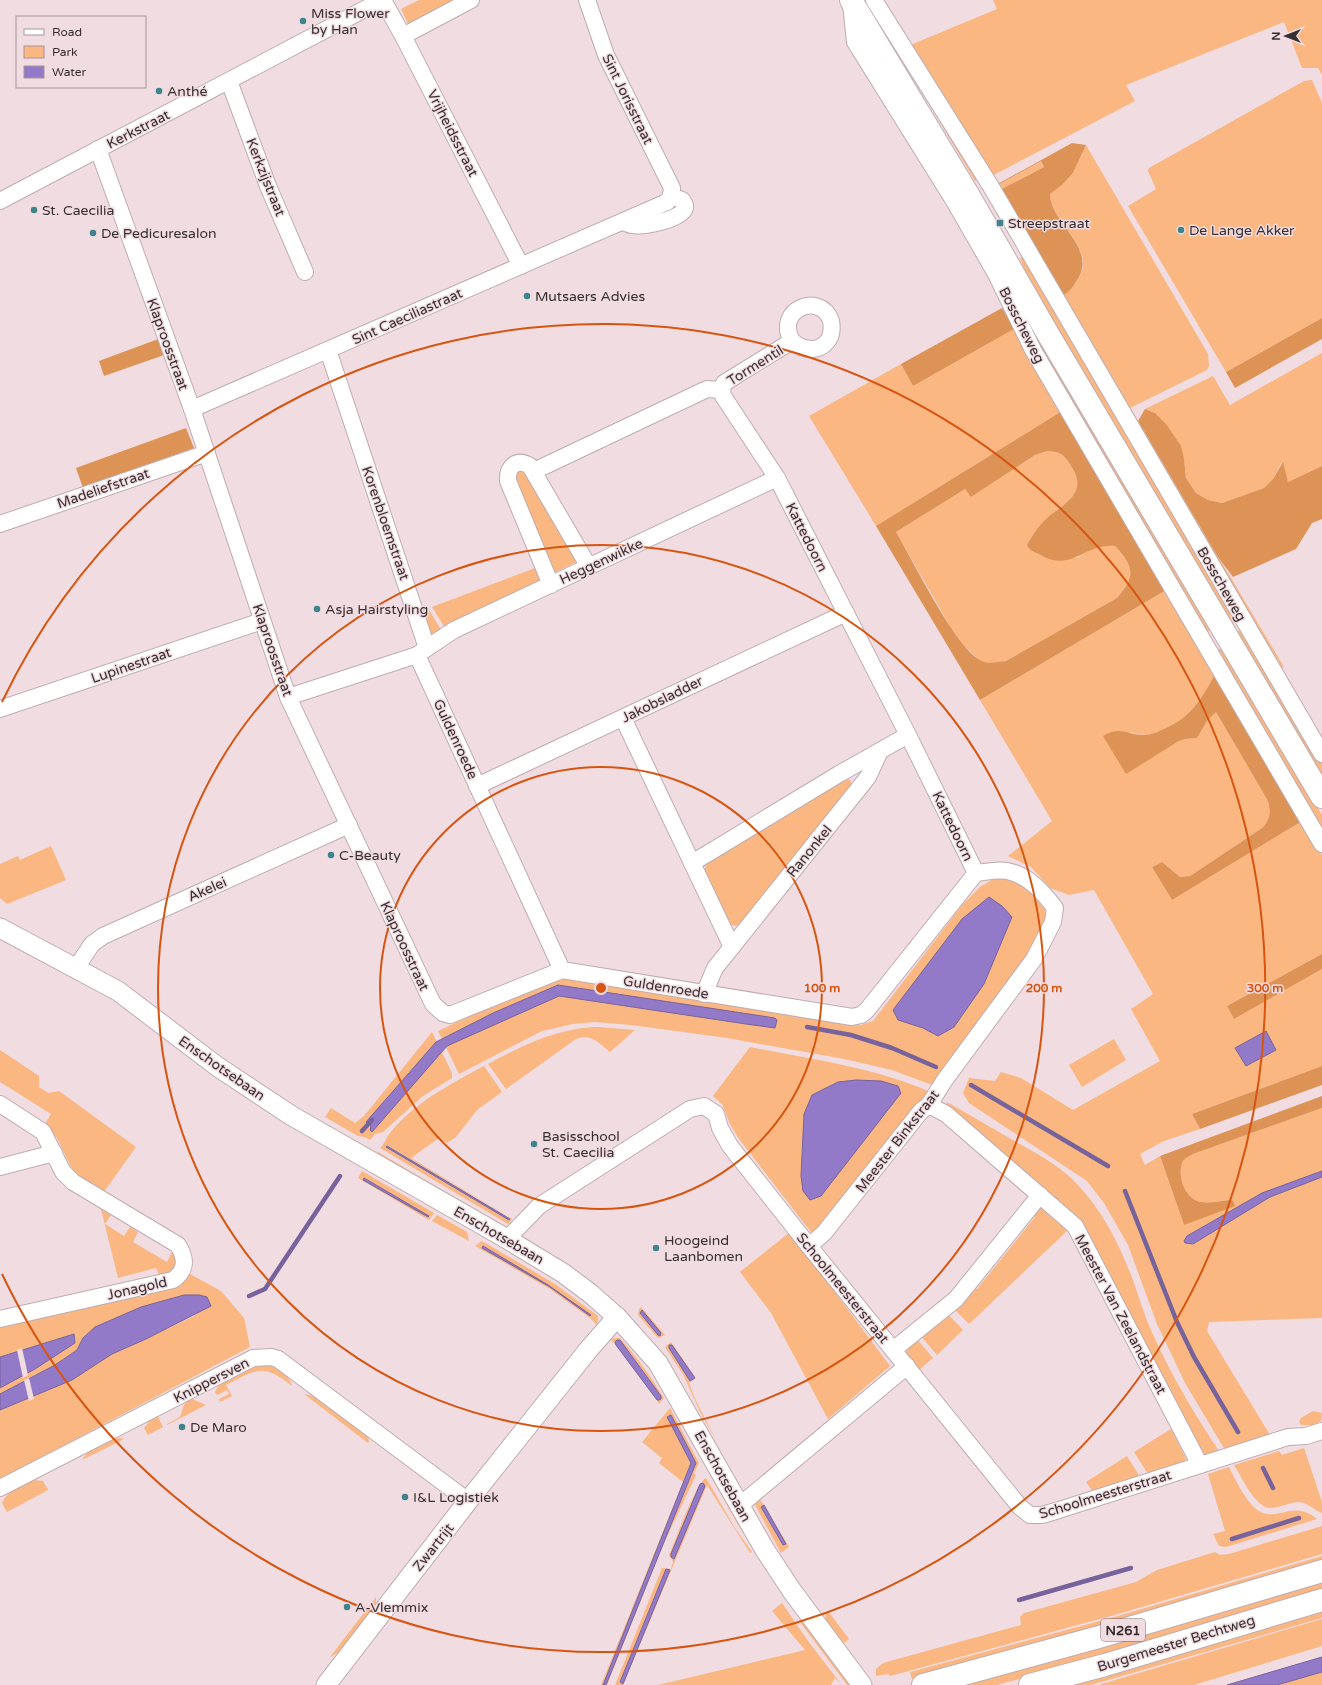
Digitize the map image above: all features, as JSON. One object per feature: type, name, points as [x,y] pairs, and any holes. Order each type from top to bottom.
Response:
[{"type":"main road","name":"Bosscheweg","points":[[851,0],[969,196],[1048,334],[1322,797]]},
{"type":"main road","name":"Burgemeester Bechtweg","points":[[923,1685],[1098,1637],[1322,1571]]},
{"type":"main road","name":"Burgemeester Bechtweg","points":[[1030,1685],[1105,1665],[1322,1600]]},
{"type":"street","name":"Vrijheidsstraat","points":[[383,0],[521,266]]},
{"type":"street","name":"Kerkstraat","points":[[0,201],[383,0]]},
{"type":"street","points":[[403,36],[471,0]]},
{"type":"street","name":"Sint Jorisstraat","points":[[587,0],[606,55],[672,188],[671,196]]},
{"type":"street","name":"Bosscheweg","points":[[851,0],[855,42],[954,201],[996,274],[1033,350],[1322,844]]},
{"type":"street","name":"Bosscheweg","points":[[874,0],[990,185],[1322,754]]},
{"type":"street","name":"Kerkzijstraat","points":[[229,82],[268,186],[305,272]]},
{"type":"street","name":"Klaproosstraat","points":[[98,149],[192,409],[288,697],[433,1004],[443,1013],[450,1014],[562,970]]},
{"type":"street","points":[[969,196],[990,185]]},
{"type":"street","name":"Sint Caeciliastraat","points":[[192,409],[667,202],[671,196]]},
{"type":"street","name":"Tormentil","points":[[722,390],[724,383],[792,341]]},
{"type":"street","name":"Korenbloemstraat","points":[[328,350],[422,651]]},
{"type":"street","points":[[534,471],[707,389],[722,390]]},
{"type":"street","name":"Kattedoorn","points":[[722,390],[723,396],[777,478],[908,735],[976,873]]},
{"type":"street","name":"Madeliefstraat","points":[[0,524],[207,453]]},
{"type":"street","points":[[551,585],[508,481],[510,467],[515,463],[526,463],[534,471],[589,567]]},
{"type":"street","name":"Heggenwikke","points":[[422,651],[454,630],[777,478]]},
{"type":"street","name":"Jakobsladder","points":[[477,786],[846,613]]},
{"type":"street","name":"Lupinestraat","points":[[0,709],[262,621]]},
{"type":"street","name":"Bosscheweg","points":[[1205,646],[1226,634]]},
{"type":"street","points":[[288,697],[422,651]]},
{"type":"street","name":"Guldenroede","points":[[422,651],[477,786],[562,970],[852,1017],[860,1015],[867,1010],[976,873]]},
{"type":"street","points":[[622,718],[732,946]]},
{"type":"street","points":[[692,863],[839,774],[908,735]]},
{"type":"street","name":"Ranonkel","points":[[704,994],[715,968],[868,778],[880,751]]},
{"type":"street","name":"Akelei","points":[[76,968],[92,944],[103,936],[349,825]]},
{"type":"street","name":"Meester Binkstraat","points":[[809,1246],[824,1233],[921,1111],[929,1105],[944,1081],[1034,959],[1053,922],[1055,908],[1042,892],[1022,876],[1006,870],[976,873]]},
{"type":"street","name":"Enschotsebaan","points":[[0,928],[118,992],[214,1064],[292,1116],[507,1239],[563,1273],[592,1294],[617,1317],[658,1363],[765,1550],[792,1591],[862,1685]]},
{"type":"street","name":"Jonagold","points":[[0,1104],[43,1132],[63,1172],[73,1182],[178,1245],[183,1254],[184,1264],[180,1275],[173,1280],[0,1319]]},
{"type":"street","name":"Meester Van Zeelandstraat","points":[[929,1105],[946,1114],[1070,1221],[1081,1235],[1200,1465]]},
{"type":"street","name":"Schoolmeesterstraat","points":[[507,1239],[539,1206],[690,1109],[704,1106],[716,1114],[720,1128],[730,1146],[809,1246],[1020,1507],[1030,1515],[1042,1515],[1200,1465]]},
{"type":"street","points":[[0,1167],[54,1153]]},
{"type":"street","points":[[893,1350],[956,1298],[1040,1195]]},
{"type":"street","name":"Zwartrijt","points":[[326,1685],[468,1501],[589,1349],[617,1317]]},
{"type":"street","name":"Knippersven","points":[[0,1488],[253,1358],[271,1357],[278,1359],[468,1501]]},
{"type":"street","points":[[739,1506],[907,1366]]},
{"type":"street","points":[[1200,1465],[1288,1437],[1306,1436],[1322,1431]]},
{"type":"green space","points":[[419,0],[466,0],[410,28],[401,9]]},
{"type":"green space","points":[[993,0],[1322,0],[1322,75],[1318,68],[1302,68],[1284,22],[1126,85],[1135,101],[990,177],[908,46],[997,9]]},
{"type":"green space","points":[[864,36],[1211,629],[1207,633],[1054,379]]},
{"type":"green space","points":[[893,43],[978,179],[975,181]]},
{"type":"green space","points":[[1312,80],[1322,103],[1322,318],[1226,372],[1128,206],[1156,189],[1148,171],[1149,168],[1304,81]]},
{"type":"green space","points":[[1086,145],[1208,354],[1209,366],[1207,370],[1130,408],[1284,667],[1282,668],[998,185],[1041,161],[1044,167],[1002,189],[1064,295],[1077,281],[1082,269],[1082,258],[1079,247],[1057,216],[1052,205],[1050,194],[1062,185],[1073,173]]},
{"type":"green space","points":[[1027,255],[1236,621],[1230,626],[1031,287],[1020,258]]},
{"type":"green space","points":[[1014,329],[1062,411],[876,526],[809,416],[901,364],[913,386]]},
{"type":"green space","points":[[1322,353],[1322,466],[1288,482],[1282,462],[1273,479],[1264,488],[1222,503],[1208,500],[1196,493],[1186,478],[1184,459],[1155,413],[1145,409],[1213,376],[1230,405]]},
{"type":"green space","points":[[1047,451],[1062,454],[1069,462],[1076,476],[1076,491],[1066,504],[1040,526],[1027,545],[1029,548],[1077,558],[1093,548],[1104,545],[1115,546],[1129,566],[1130,578],[1123,591],[1117,598],[1006,661],[989,664],[979,660],[965,647],[951,628],[896,532],[965,489],[971,497],[1035,455]]},
{"type":"green space","points":[[523,467],[578,561],[554,573],[513,479],[517,468]]},
{"type":"green space","points":[[535,568],[541,583],[445,628],[432,607]]},
{"type":"green space","points":[[1166,590],[1215,674],[1201,698],[1183,718],[1149,735],[1130,732],[1140,765],[1179,741],[1197,738],[1207,721],[1216,712],[1268,801],[1270,813],[1267,822],[1262,828],[1190,876],[1180,877],[1162,862],[1152,867],[1172,900],[1302,821],[1322,855],[1322,954],[1227,1006],[1234,1019],[1322,969],[1322,1066],[1192,1114],[1200,1129],[1164,1141],[1140,1154],[1145,1165],[1160,1156],[1184,1225],[1229,1200],[1203,1202],[1195,1200],[1191,1197],[1184,1188],[1181,1177],[1181,1166],[1185,1159],[1193,1154],[1322,1108],[1322,1318],[1209,1322],[1207,1331],[1270,1435],[1225,1450],[1185,1383],[1157,1324],[1128,1245],[1104,1203],[1087,1181],[969,1103],[963,1093],[969,1078],[995,1081],[1001,1072],[1021,1078],[1073,1110],[1160,1061],[1131,1009],[1153,994],[1094,890],[1069,895],[1050,888],[1031,867],[1008,856],[1052,821],[980,700]]},
{"type":"green space","points":[[428,608],[441,630],[430,636],[421,611]]},
{"type":"green space","points":[[1240,630],[1244,632],[1322,763],[1322,782],[1234,633]]},
{"type":"green space","points":[[1219,649],[1226,651],[1322,815],[1322,834],[1218,651]]},
{"type":"green space","points":[[846,778],[850,780],[852,785],[744,924],[736,926],[728,924],[704,872],[706,864],[710,859]]},
{"type":"green space","points":[[51,846],[66,880],[7,904],[0,898],[0,864],[18,856],[20,860]]},
{"type":"green space","points":[[995,878],[1012,879],[1034,896],[1045,910],[1046,921],[1034,946],[932,1085],[892,1070],[844,1059],[727,1038],[631,1025],[595,1022],[573,1024],[542,1031],[459,1074],[438,1031],[550,979],[565,978],[861,1025],[873,1021],[962,905],[980,887]]},
{"type":"green space","points":[[598,1027],[635,1030],[610,1052],[598,1042],[590,1038],[581,1037],[576,1039],[506,1089],[488,1064],[528,1044],[555,1034],[583,1028]]},
{"type":"green space","points":[[432,1032],[452,1073],[452,1078],[423,1096],[383,1132],[375,1134],[370,1140],[365,1137],[358,1136],[325,1117],[331,1108],[355,1123],[364,1116]]},
{"type":"green space","points":[[1114,1039],[1126,1060],[1082,1087],[1069,1065]]},
{"type":"green space","points":[[750,1047],[863,1070],[928,1091],[819,1230],[811,1232],[739,1139],[730,1124],[722,1104],[713,1096]]},
{"type":"green space","points":[[0,1050],[39,1076],[39,1087],[48,1093],[59,1091],[136,1147],[103,1193],[74,1173],[57,1138],[45,1124],[51,1114],[0,1082]]},
{"type":"green space","points":[[484,1066],[502,1092],[477,1110],[456,1137],[447,1143],[439,1138],[411,1158],[512,1219],[508,1224],[380,1148],[390,1133],[410,1112],[445,1087]],"holes":[[[388,1146],[510,1219],[386,1147]]]},
{"type":"green space","points":[[947,1102],[1052,1163],[1071,1178],[1090,1199],[1099,1211],[1120,1248],[1148,1323],[1166,1362],[1191,1407],[1219,1451],[1203,1455],[1078,1223],[946,1109]]},
{"type":"green space","points":[[378,1152],[508,1229],[374,1157]]},
{"type":"green space","points":[[362,1171],[434,1213],[429,1220],[358,1178]],"holes":[[[364,1178],[429,1216],[428,1217],[364,1180]]]},
{"type":"green space","points":[[1040,1207],[1067,1231],[969,1324],[953,1308],[973,1287],[977,1289],[1035,1217],[1031,1213]]},
{"type":"green space","points":[[101,1209],[111,1215],[105,1224],[124,1236],[130,1227],[138,1232],[133,1242],[167,1262],[172,1252],[176,1257],[175,1268],[167,1274],[159,1275],[156,1268],[118,1278]]},
{"type":"green space","points":[[437,1215],[467,1232],[469,1241],[432,1221]]},
{"type":"green space","points":[[790,1232],[890,1366],[828,1419],[771,1313],[740,1272]]},
{"type":"green space","points":[[482,1241],[555,1284],[598,1316],[597,1325],[590,1318],[550,1289],[475,1246]],"holes":[[[483,1246],[548,1285],[591,1315],[590,1316],[550,1287],[482,1248]]]},
{"type":"green space","points":[[190,1274],[221,1291],[244,1318],[250,1347],[0,1479],[0,1410],[72,1380],[112,1354],[194,1316],[184,1295],[141,1307],[95,1327],[83,1338],[77,1350],[55,1365],[0,1394],[0,1388],[35,1369],[75,1343],[74,1334],[0,1357],[0,1328],[179,1282]]},
{"type":"green space","points":[[641,1307],[665,1335],[658,1338],[638,1315]]},
{"type":"green space","points":[[947,1313],[963,1330],[937,1355],[919,1334]]},
{"type":"green space","points":[[620,1338],[626,1345],[644,1367],[659,1390],[664,1398],[659,1404],[657,1400],[659,1400],[661,1396],[631,1354],[615,1342],[616,1345],[610,1339]]},
{"type":"green space","points":[[916,1338],[933,1358],[919,1370],[906,1354],[907,1346]]},
{"type":"green space","points":[[671,1342],[695,1377],[689,1383],[696,1401],[718,1444],[700,1412],[683,1374],[665,1347]]},
{"type":"green space","points":[[258,1365],[279,1369],[287,1376],[292,1386],[267,1371],[253,1372],[226,1385],[232,1396],[220,1402],[219,1399],[229,1394],[227,1390],[217,1395],[215,1392],[220,1383]]},
{"type":"green space","points":[[304,1394],[314,1396],[368,1435],[369,1442],[368,1443]]},
{"type":"green space","points":[[190,1398],[206,1405],[167,1425],[180,1417],[184,1405]]},
{"type":"green space","points":[[670,1408],[699,1463],[694,1473],[696,1475],[664,1543],[606,1685],[696,1463],[671,1415],[668,1416],[691,1463],[603,1685],[601,1685],[683,1482],[659,1463],[662,1458],[642,1442]]},
{"type":"green space","points":[[1313,1411],[1322,1413],[1321,1421],[1313,1425],[1301,1425],[1299,1422],[1301,1418]]},
{"type":"green space","points":[[157,1415],[163,1427],[148,1435],[144,1428],[151,1419]]},
{"type":"green space","points":[[1171,1429],[1186,1459],[1183,1463],[1148,1474],[1134,1452]]},
{"type":"green space","points":[[115,1438],[124,1439],[82,1460],[93,1448],[98,1445]]},
{"type":"green space","points":[[1304,1448],[1322,1502],[1322,1513],[1300,1502],[1279,1507],[1266,1507],[1255,1498],[1234,1465],[1279,1451],[1282,1455]]},
{"type":"green space","points":[[1127,1456],[1140,1477],[1093,1492],[1086,1482]]},
{"type":"green space","points":[[1229,1467],[1244,1495],[1256,1509],[1264,1513],[1271,1514],[1300,1511],[1308,1513],[1317,1519],[1226,1547],[1219,1546],[1213,1534],[1225,1531],[1208,1474]]},
{"type":"green space","points":[[710,1475],[715,1476],[755,1550],[737,1523]]},
{"type":"green space","points":[[706,1478],[735,1528],[752,1552],[750,1553],[707,1485],[623,1685],[615,1685],[662,1568],[671,1569],[673,1562],[669,1555],[691,1501],[700,1485]],"holes":[[[703,1483],[705,1486],[674,1559],[671,1558],[671,1554],[700,1485]],[[666,1569],[669,1571],[623,1684],[620,1682]]]},
{"type":"green space","points":[[35,1480],[43,1481],[48,1490],[7,1512],[2,1503],[11,1491],[25,1483]]},
{"type":"green space","points":[[758,1497],[764,1505],[761,1507],[783,1545],[786,1544],[769,1513],[789,1547],[781,1553],[753,1501]]},
{"type":"green space","points":[[1322,1526],[1322,1554],[1111,1616],[890,1676],[888,1674],[876,1676],[876,1669],[883,1663],[1021,1625],[1020,1617],[1024,1613],[1136,1582],[1157,1570],[1215,1552],[1220,1555],[1229,1554]]},
{"type":"green space","points":[[1322,1556],[1322,1562],[1317,1561],[1030,1647],[912,1679],[910,1672],[1111,1618]]},
{"type":"green space","points":[[1322,1580],[1322,1592],[1118,1652],[997,1685],[954,1685]]},
{"type":"green space","points":[[376,1597],[374,1609],[360,1629],[341,1650],[330,1657]]},
{"type":"green space","points":[[782,1603],[808,1641],[841,1684],[835,1678],[831,1685],[658,1685],[805,1650],[772,1611]]},
{"type":"green space","points":[[1322,1609],[1322,1618],[1091,1685],[1061,1685]]},
{"type":"green space","points":[[828,1611],[849,1639],[844,1643],[825,1620],[826,1613]]},
{"type":"green space","points":[[1322,1619],[1322,1646],[1194,1685],[1098,1685]]},
{"type":"green space","points":[[800,1622],[806,1622],[854,1685],[847,1685]]},
{"type":"green space","points":[[1322,1672],[1322,1685],[1277,1685]]},
{"type":"shaded area","points":[[1072,143],[1086,145],[1073,173],[1062,185],[1050,194],[1052,205],[1057,216],[1072,236],[1082,258],[1082,270],[1071,289],[1064,295],[1002,189],[1044,167],[1041,161],[996,185]]},
{"type":"shaded area","points":[[1002,308],[1014,329],[913,386],[901,364]]},
{"type":"shaded area","points":[[1322,318],[1322,339],[1235,388],[1226,372]]},
{"type":"shaded area","points":[[161,338],[167,354],[104,376],[99,361]]},
{"type":"shaded area","points":[[1145,409],[1155,413],[1166,424],[1181,446],[1186,478],[1196,493],[1208,500],[1222,503],[1264,488],[1273,479],[1283,462],[1288,482],[1322,466],[1322,519],[1312,523],[1296,549],[1233,577],[1218,557],[1138,421]]},
{"type":"shaded area","points":[[1062,411],[1166,590],[980,700],[876,526]],"holes":[[[1052,451],[1062,454],[1071,466],[1076,476],[1076,491],[1072,498],[1045,520],[1033,535],[1027,545],[1028,547],[1034,552],[1051,559],[1061,561],[1104,546],[1115,546],[1129,566],[1130,578],[1123,591],[1117,598],[1006,661],[993,663],[983,662],[970,652],[947,621],[896,532],[965,489],[971,497],[1035,455]]]},
{"type":"shaded area","points":[[186,428],[194,448],[83,488],[76,468]]},
{"type":"shaded area","points":[[1215,674],[1302,821],[1172,900],[1152,867],[1162,862],[1180,877],[1190,876],[1262,828],[1267,822],[1269,816],[1268,801],[1216,712],[1207,721],[1197,738],[1179,741],[1126,774],[1103,736],[1115,731],[1148,735],[1158,732],[1175,723],[1183,718],[1195,706],[1206,691]]},
{"type":"shaded area","points":[[1322,954],[1322,969],[1234,1019],[1227,1006]]},
{"type":"shaded area","points":[[1322,1066],[1322,1085],[1200,1129],[1192,1114]]},
{"type":"shaded area","points":[[1322,1096],[1322,1108],[1193,1154],[1186,1158],[1181,1166],[1181,1177],[1184,1188],[1191,1197],[1195,1200],[1203,1202],[1229,1200],[1233,1201],[1235,1206],[1184,1225],[1160,1156]]},
{"type":"water","points":[[989,897],[1002,906],[1012,917],[984,984],[954,1027],[938,1036],[923,1028],[898,1020],[893,1010],[962,919]]},
{"type":"water","points":[[558,985],[775,1018],[777,1020],[775,1028],[559,996],[447,1046],[372,1132],[370,1130],[371,1126],[366,1122],[436,1042],[493,1013]]},
{"type":"water","points":[[1266,1031],[1276,1050],[1246,1066],[1235,1048]]},
{"type":"water","points":[[856,1080],[881,1081],[898,1086],[901,1093],[821,1196],[810,1200],[803,1191],[801,1176],[804,1114],[812,1095],[838,1082]]},
{"type":"water","points":[[387,1146],[510,1219],[509,1220],[386,1147]]},
{"type":"water","points":[[1322,1171],[1322,1177],[1270,1197],[1193,1244],[1185,1243],[1184,1241],[1187,1236],[1262,1193]]},
{"type":"water","points":[[364,1178],[429,1216],[428,1217],[363,1180]]},
{"type":"water","points":[[483,1246],[548,1285],[591,1315],[590,1316],[550,1287],[482,1248]]},
{"type":"water","points":[[184,1295],[199,1295],[207,1297],[211,1306],[146,1339],[112,1354],[72,1380],[0,1410],[0,1394],[55,1365],[77,1350],[83,1338],[95,1327],[141,1307]]},
{"type":"water","points":[[642,1310],[661,1333],[660,1336],[640,1313]]},
{"type":"water","points":[[74,1334],[75,1343],[35,1369],[0,1388],[0,1357]]},
{"type":"water","points":[[620,1340],[661,1396],[661,1399],[657,1400],[616,1345],[615,1342]]},
{"type":"water","points":[[669,1345],[672,1345],[695,1378],[690,1381],[669,1348]]},
{"type":"water","points":[[671,1415],[696,1463],[606,1685],[603,1685],[691,1463],[667,1417]]},
{"type":"water","points":[[703,1483],[705,1486],[674,1559],[671,1557],[671,1554],[700,1484]]},
{"type":"water","points":[[764,1505],[786,1544],[783,1545],[761,1507]]},
{"type":"water","points":[[666,1569],[670,1570],[623,1684],[620,1682]]},
{"type":"water","points":[[1322,1657],[1322,1672],[1277,1685],[1227,1685]]},
{"type":"pier","points":[[22,1348],[28,1375],[23,1378],[17,1350]]},
{"type":"pier","points":[[29,1378],[34,1399],[29,1401],[24,1380]]},
{"type":"waterway","points":[[807,1027],[851,1035],[892,1048],[936,1067]]},
{"type":"waterway","points":[[971,1085],[1108,1166]]},
{"type":"waterway","points":[[362,1131],[372,1120]]},
{"type":"waterway","points":[[249,1296],[265,1289],[340,1176]]},
{"type":"waterway","points":[[1125,1191],[1177,1322],[1194,1357],[1238,1432]]},
{"type":"waterway","points":[[1263,1468],[1273,1488]]},
{"type":"waterway","points":[[1232,1539],[1299,1518]]},
{"type":"waterway","points":[[1019,1600],[1131,1568]]},
{"type":"place","name":"Miss Flower by Han","points":[[303,21]]},
{"type":"place","name":"Anthé","points":[[159,91]]},
{"type":"place","name":"St. Caecilia","points":[[34,210]]},
{"type":"place","name":"Streepstraat","points":[[1000,223]]},
{"type":"place","name":"De Lange Akker","points":[[1181,230]]},
{"type":"place","name":"De Pedicuresalon","points":[[93,233]]},
{"type":"place","name":"Mutsaers Advies","points":[[527,296]]},
{"type":"place","name":"Asja Hairstyling","points":[[317,609]]},
{"type":"place","name":"C-Beauty","points":[[331,855]]},
{"type":"place","name":"Basisschool St. Caecilia","points":[[534,1144]]},
{"type":"place","name":"Hoogeind Laanbomen","points":[[656,1248]]},
{"type":"place","name":"De Maro","points":[[182,1427]]},
{"type":"place","name":"I&L Logistiek","points":[[405,1497]]},
{"type":"place","name":"A-Vlemmix","points":[[347,1607]]}]
